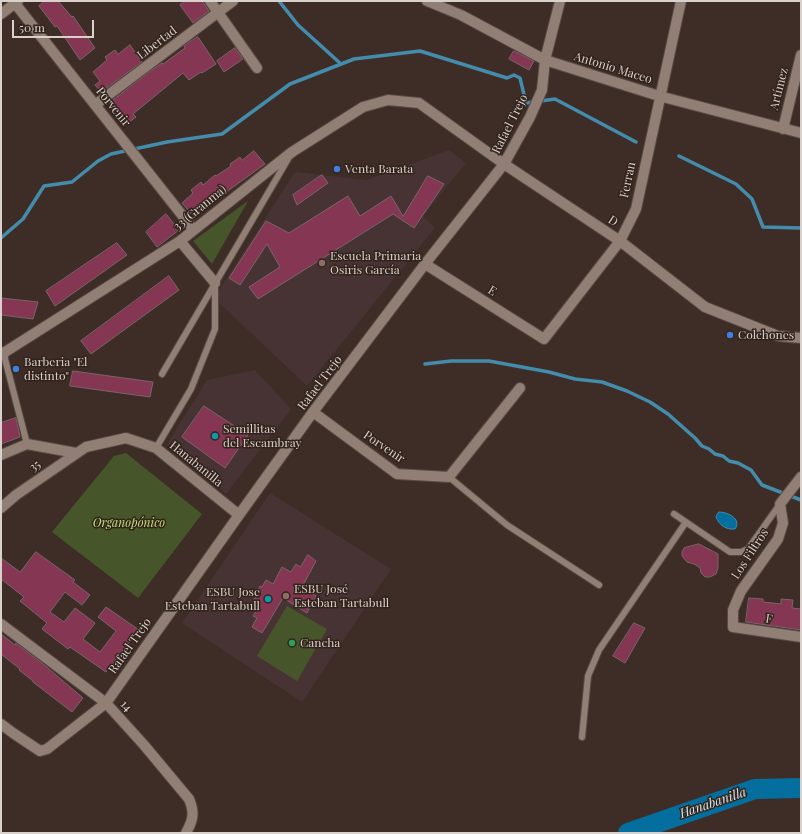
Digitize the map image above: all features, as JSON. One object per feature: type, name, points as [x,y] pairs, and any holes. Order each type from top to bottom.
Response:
[{"type":"street","points":[[210,1],[257,68]]},
{"type":"street","name":"Libertad","points":[[95,106],[233,1]]},
{"type":"street","name":"Antonio Maceo","points":[[427,1],[461,15],[545,60],[659,96],[801,133]]},
{"type":"street","name":"Rafael Trejo","points":[[1,724],[13,734],[40,751],[47,749],[106,703],[313,412],[504,164],[530,117],[542,90],[545,60],[560,1]]},
{"type":"street","name":"Ferran","points":[[544,339],[620,241],[636,209],[659,96],[681,1]]},
{"type":"street","points":[[1,14],[15,2]]},
{"type":"street","name":"Porvenir","points":[[15,2],[95,106],[193,229]]},
{"type":"street","name":"Artímez","points":[[783,129],[801,56]]},
{"type":"street","name":"33 (Granma)","points":[[3,352],[180,241],[193,229],[292,152],[363,107],[388,100],[419,103]]},
{"type":"street","name":"D","points":[[419,103],[504,164],[620,241],[705,307],[778,336],[801,338]]},
{"type":"street","points":[[180,241],[215,283]]},
{"type":"street","name":"E","points":[[426,264],[544,339]]},
{"type":"street","points":[[449,477],[520,388]]},
{"type":"street","name":"Porvenir","points":[[313,412],[397,474],[449,477]]},
{"type":"street","name":"Hanabanilla","points":[[86,446],[126,438],[156,448],[239,515]]},
{"type":"street","points":[[1,455],[27,444],[76,453]]},
{"type":"street","name":"35","points":[[1,508],[86,446]]},
{"type":"street","points":[[780,504],[801,477]]},
{"type":"street","name":"Los Filtros","points":[[733,626],[733,610],[741,591],[778,540],[782,523],[780,504]]},
{"type":"street","name":"14","points":[[1,624],[106,703],[144,745],[189,799],[194,810],[191,824],[186,833]]},
{"type":"street","name":"F","points":[[733,626],[801,637]]},
{"type":"lane","points":[[162,374],[292,152]]},
{"type":"lane","points":[[156,448],[191,389],[215,329],[215,283]]},
{"type":"lane","points":[[3,352],[27,444]]},
{"type":"lane","points":[[449,477],[507,525],[599,585]]},
{"type":"lane","points":[[674,514],[730,552],[741,552],[748,548],[780,504]]},
{"type":"lane","points":[[582,737],[588,676],[598,650],[686,522]]},
{"type":"shaded area","name":"Escuela Primaria Osiris García","points":[[449,150],[466,163],[423,216],[435,228],[307,386],[214,298],[295,172],[367,180]]},
{"type":"shaded area","points":[[255,370],[291,409],[226,494],[167,444],[207,380]]},
{"type":"shaded area","name":"ESBU José Esteban Tartabull","points":[[270,493],[391,569],[302,702],[182,623]]},
{"type":"green space","points":[[248,201],[212,264],[193,241]]},
{"type":"green space","name":"Organopónico","points":[[126,453],[202,514],[138,598],[52,532],[114,456]]},
{"type":"green space","name":"Cancha","points":[[287,606],[327,629],[297,681],[257,656]]},
{"type":"water","points":[[719,512],[726,513],[735,519],[737,525],[735,529],[729,529],[721,525],[716,517]]},
{"type":"building","points":[[45,1],[58,1],[72,17],[73,16],[95,48],[80,60],[57,26],[55,27],[39,6]]},
{"type":"building","points":[[186,1],[202,1],[209,11],[193,23],[180,5]]},
{"type":"building","points":[[198,37],[216,64],[189,80],[183,73],[133,114],[136,117],[125,125],[109,103]]},
{"type":"building","points":[[130,45],[142,62],[101,92],[95,85],[100,81],[93,72],[107,60],[105,57],[115,50],[118,54]]},
{"type":"building","points":[[235,48],[243,59],[224,72],[217,61]]},
{"type":"building","points":[[514,51],[534,61],[529,70],[509,59]]},
{"type":"building","points":[[254,151],[265,164],[194,217],[182,203],[193,193],[191,190],[201,182],[203,185],[215,175],[216,176],[231,166],[230,164],[240,157],[242,160]]},
{"type":"building","points":[[322,175],[328,183],[297,205],[293,195]]},
{"type":"building","points":[[428,176],[444,184],[414,228],[393,214],[258,299],[249,287],[280,267],[267,244],[240,285],[229,278],[266,221],[289,233],[348,196],[360,216],[391,196],[403,216]]},
{"type":"building","points":[[166,214],[179,230],[157,247],[146,232]]},
{"type":"building","points":[[117,243],[127,255],[55,306],[46,291]]},
{"type":"building","points":[[169,276],[179,290],[91,354],[81,341]]},
{"type":"building","points":[[1,298],[38,302],[33,319],[1,315]]},
{"type":"building","points":[[73,371],[153,382],[150,397],[70,386]]},
{"type":"building","name":"Semillitas del Escambray","points":[[204,406],[248,435],[225,468],[182,437]]},
{"type":"building","points":[[16,418],[20,437],[1,444],[1,423]]},
{"type":"building","points":[[699,544],[718,554],[718,568],[716,574],[710,577],[705,577],[701,573],[700,568],[687,562],[682,556],[684,548]]},
{"type":"building","points":[[36,552],[75,580],[73,582],[90,595],[82,605],[65,592],[50,612],[64,622],[75,608],[95,623],[83,639],[100,652],[116,631],[98,617],[106,607],[139,630],[106,672],[70,647],[68,649],[42,629],[47,623],[20,601],[24,597],[1,579],[1,558],[20,572]]},
{"type":"building","name":"ESBU Jose Esteban Tartabull","points":[[308,555],[316,561],[302,587],[316,596],[307,613],[283,598],[262,633],[252,627],[257,618],[253,616],[258,608],[252,604],[257,594],[255,593],[260,586],[262,587],[266,580],[273,584],[282,567],[291,572],[296,564],[300,567]]},
{"type":"building","points":[[749,598],[763,599],[763,602],[781,604],[781,599],[793,600],[792,608],[801,609],[801,630],[746,622]]},
{"type":"building","points":[[634,623],[645,628],[625,663],[613,656]]},
{"type":"building","points":[[1,634],[15,645],[16,643],[42,663],[83,698],[72,712],[33,682],[19,670],[20,669],[1,654]]},
{"type":"waterway","points":[[279,1],[298,25],[341,64]]},
{"type":"waterway","points":[[1,238],[23,219],[44,186],[72,182],[98,161],[111,154],[167,142],[222,134],[290,84],[354,59],[420,51],[507,78],[514,75],[520,78],[526,103],[555,99],[636,142]]},
{"type":"waterway","points":[[679,156],[736,184],[752,199],[763,227],[801,228]]},
{"type":"waterway","points":[[425,364],[451,361],[489,361],[549,372],[575,379],[602,382],[627,391],[650,402],[668,414],[702,446],[715,454],[723,456],[729,461],[738,463],[751,470],[762,485],[801,500]]},
{"type":"waterway","name":"Hanabanilla","points":[[628,833],[755,789],[801,788]]},
{"type":"place","name":"Venta Barata","points":[[337,169]]},
{"type":"place","name":"Escuela Primaria Osiris García","points":[[322,263]]},
{"type":"place","name":"Colchones","points":[[730,335]]},
{"type":"place","name":"Barberia \"El distinto\"","points":[[16,369]]},
{"type":"place","name":"Semillitas del Escambray","points":[[215,436]]},
{"type":"place","name":"ESBU José Esteban Tartabull","points":[[286,596]]},
{"type":"place","name":"ESBU Jose Esteban Tartabull","points":[[268,599]]},
{"type":"place","name":"Cancha","points":[[292,643]]}]
